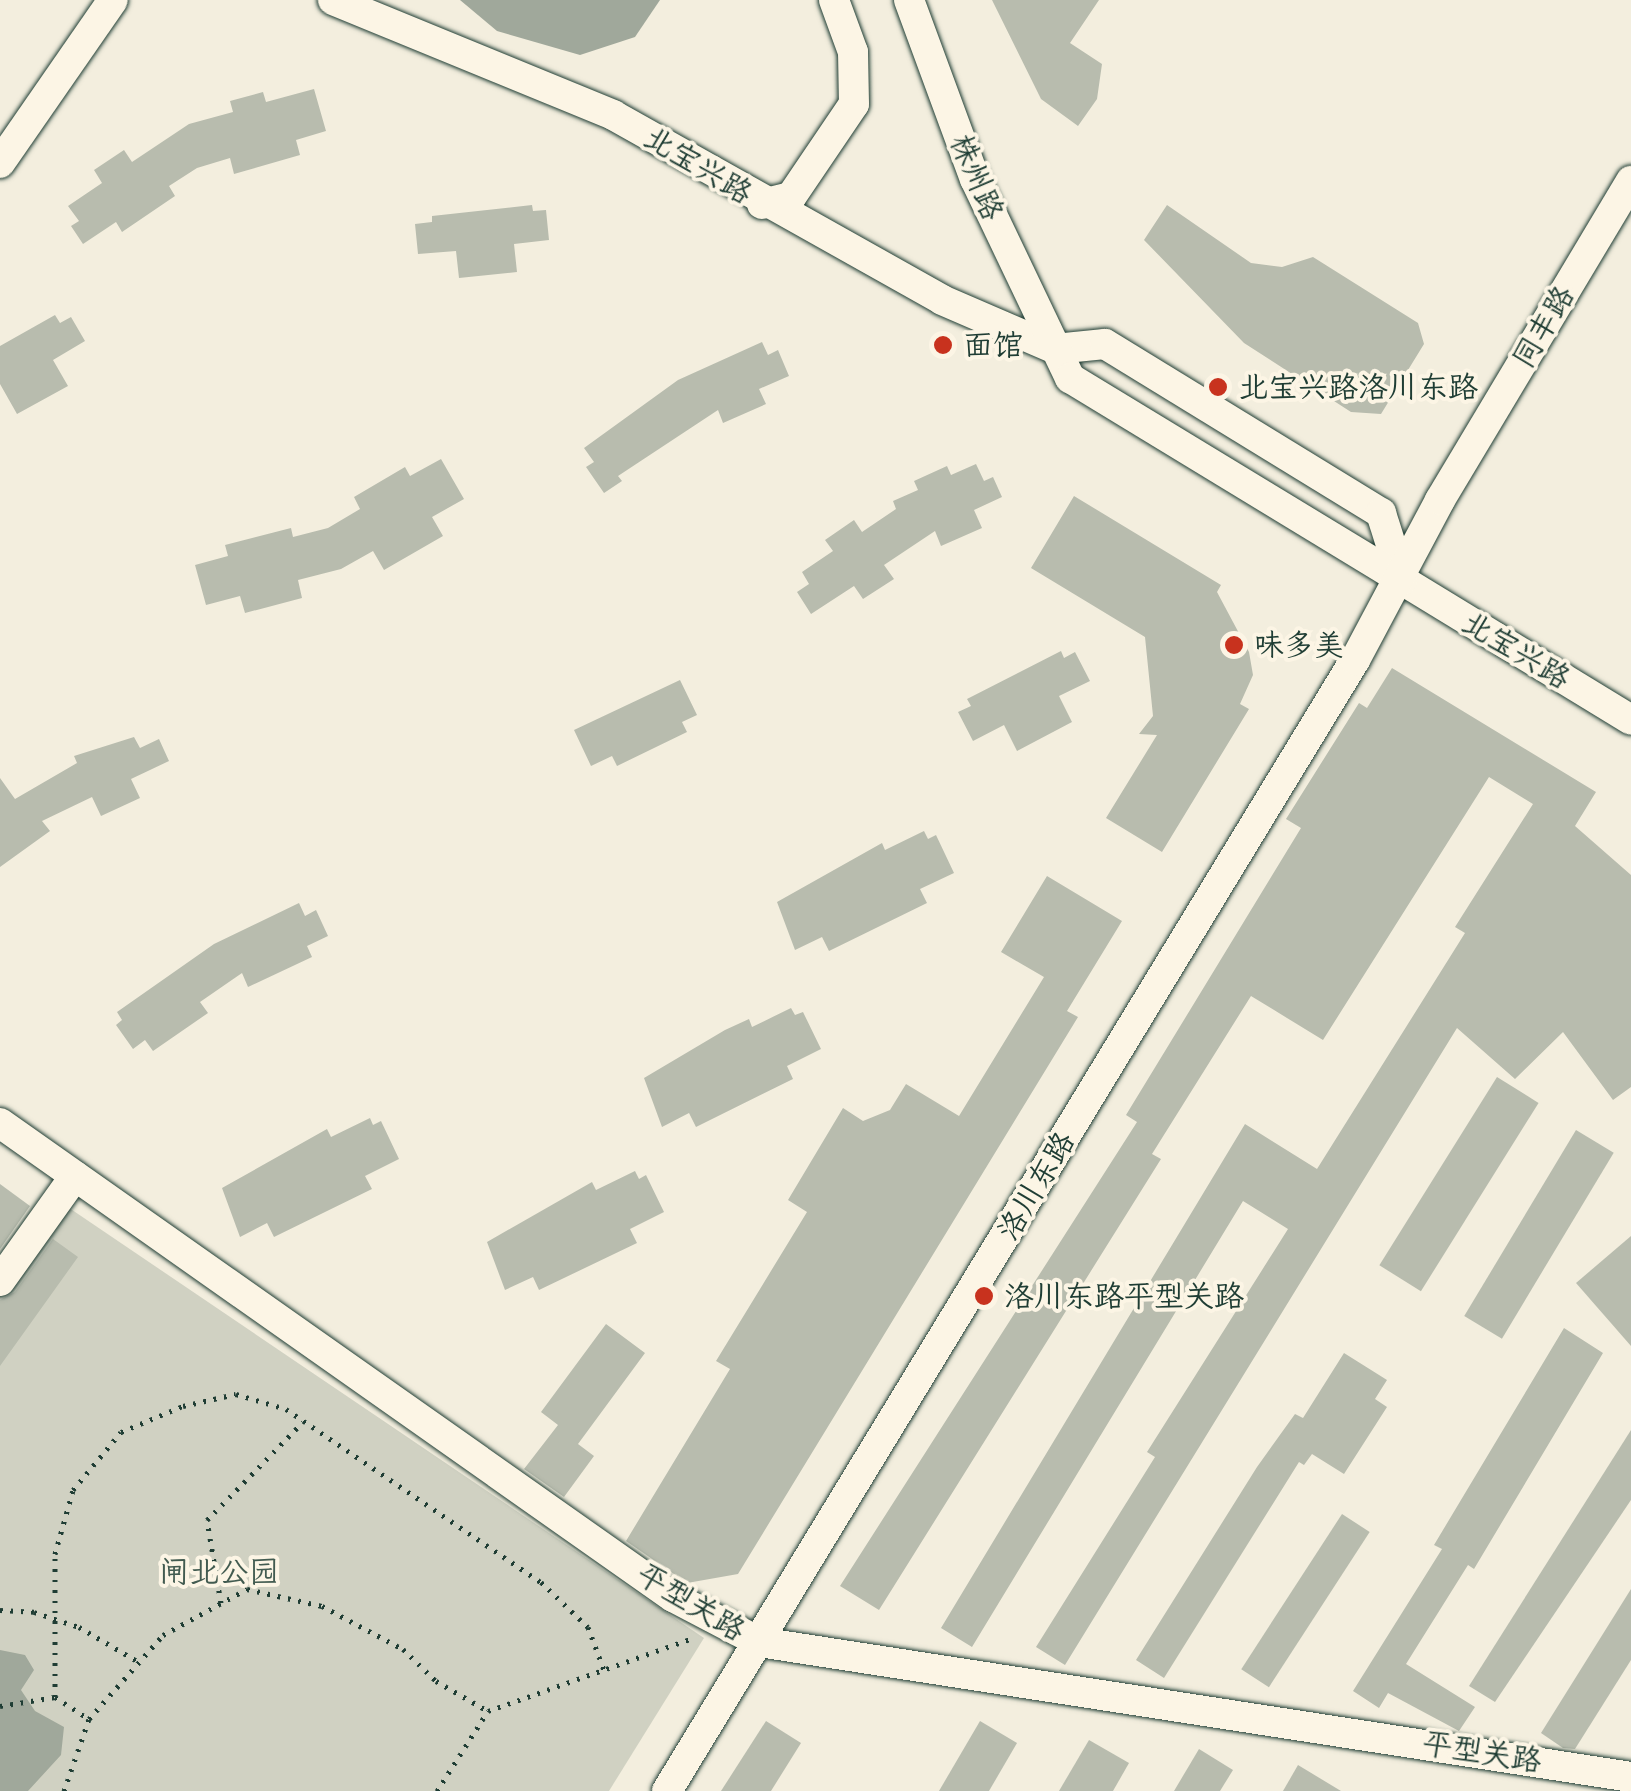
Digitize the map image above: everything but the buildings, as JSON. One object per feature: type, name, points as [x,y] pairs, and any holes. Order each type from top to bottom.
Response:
[{"type":"street","points":[[0,162],[113,0]]},
{"type":"street","name":"北宝兴路","points":[[333,0],[613,115],[762,204],[942,300],[1054,350],[1070,378],[1631,720]]},
{"type":"street","points":[[762,204],[792,197],[854,104],[853,52],[834,0]]},
{"type":"street","name":"株州路","points":[[909,0],[975,179],[1054,350]]},
{"type":"street","name":"同丰路","points":[[1402,580],[1440,500],[1631,180]]},
{"type":"street","points":[[1054,350],[1105,344],[1381,514],[1402,580]]},
{"type":"street","name":"洛川东路","points":[[667,1791],[1402,580]]},
{"type":"street","name":"平型关路","points":[[0,1123],[674,1597],[759,1642],[1631,1777]]},
{"type":"street","points":[[0,1281],[75,1176]]},
{"type":"path","points":[[54,1697],[55,1554],[73,1490],[121,1432],[183,1406],[236,1394],[304,1421],[540,1582],[588,1627],[604,1670]]},
{"type":"path","points":[[221,1603],[207,1520],[304,1421]]},
{"type":"path","points":[[64,1791],[89,1719],[163,1635],[247,1589],[322,1606],[402,1650],[436,1681],[488,1711]]},
{"type":"path","points":[[0,1610],[56,1620],[139,1662]]},
{"type":"path","points":[[438,1791],[488,1711],[728,1626]]},
{"type":"path","points":[[0,1706],[54,1697],[89,1719]]},
{"type":"green space","name":"闸北公园","points":[[53,1197],[704,1638],[609,1791],[0,1791],[0,1269]]},
{"type":"shaded area","points":[[460,0],[660,0],[635,37],[580,55],[497,31]]},
{"type":"shaded area","points":[[0,1650],[25,1655],[34,1670],[21,1690],[35,1711],[64,1727],[61,1755],[28,1791],[0,1791]]},
{"type":"place","name":"面馆","points":[[943,345]]},
{"type":"place","name":"北宝兴路洛川东路","points":[[1218,387]]},
{"type":"place","name":"味多美","points":[[1234,645]]},
{"type":"place","name":"洛川东路平型关路","points":[[984,1296]]}]
